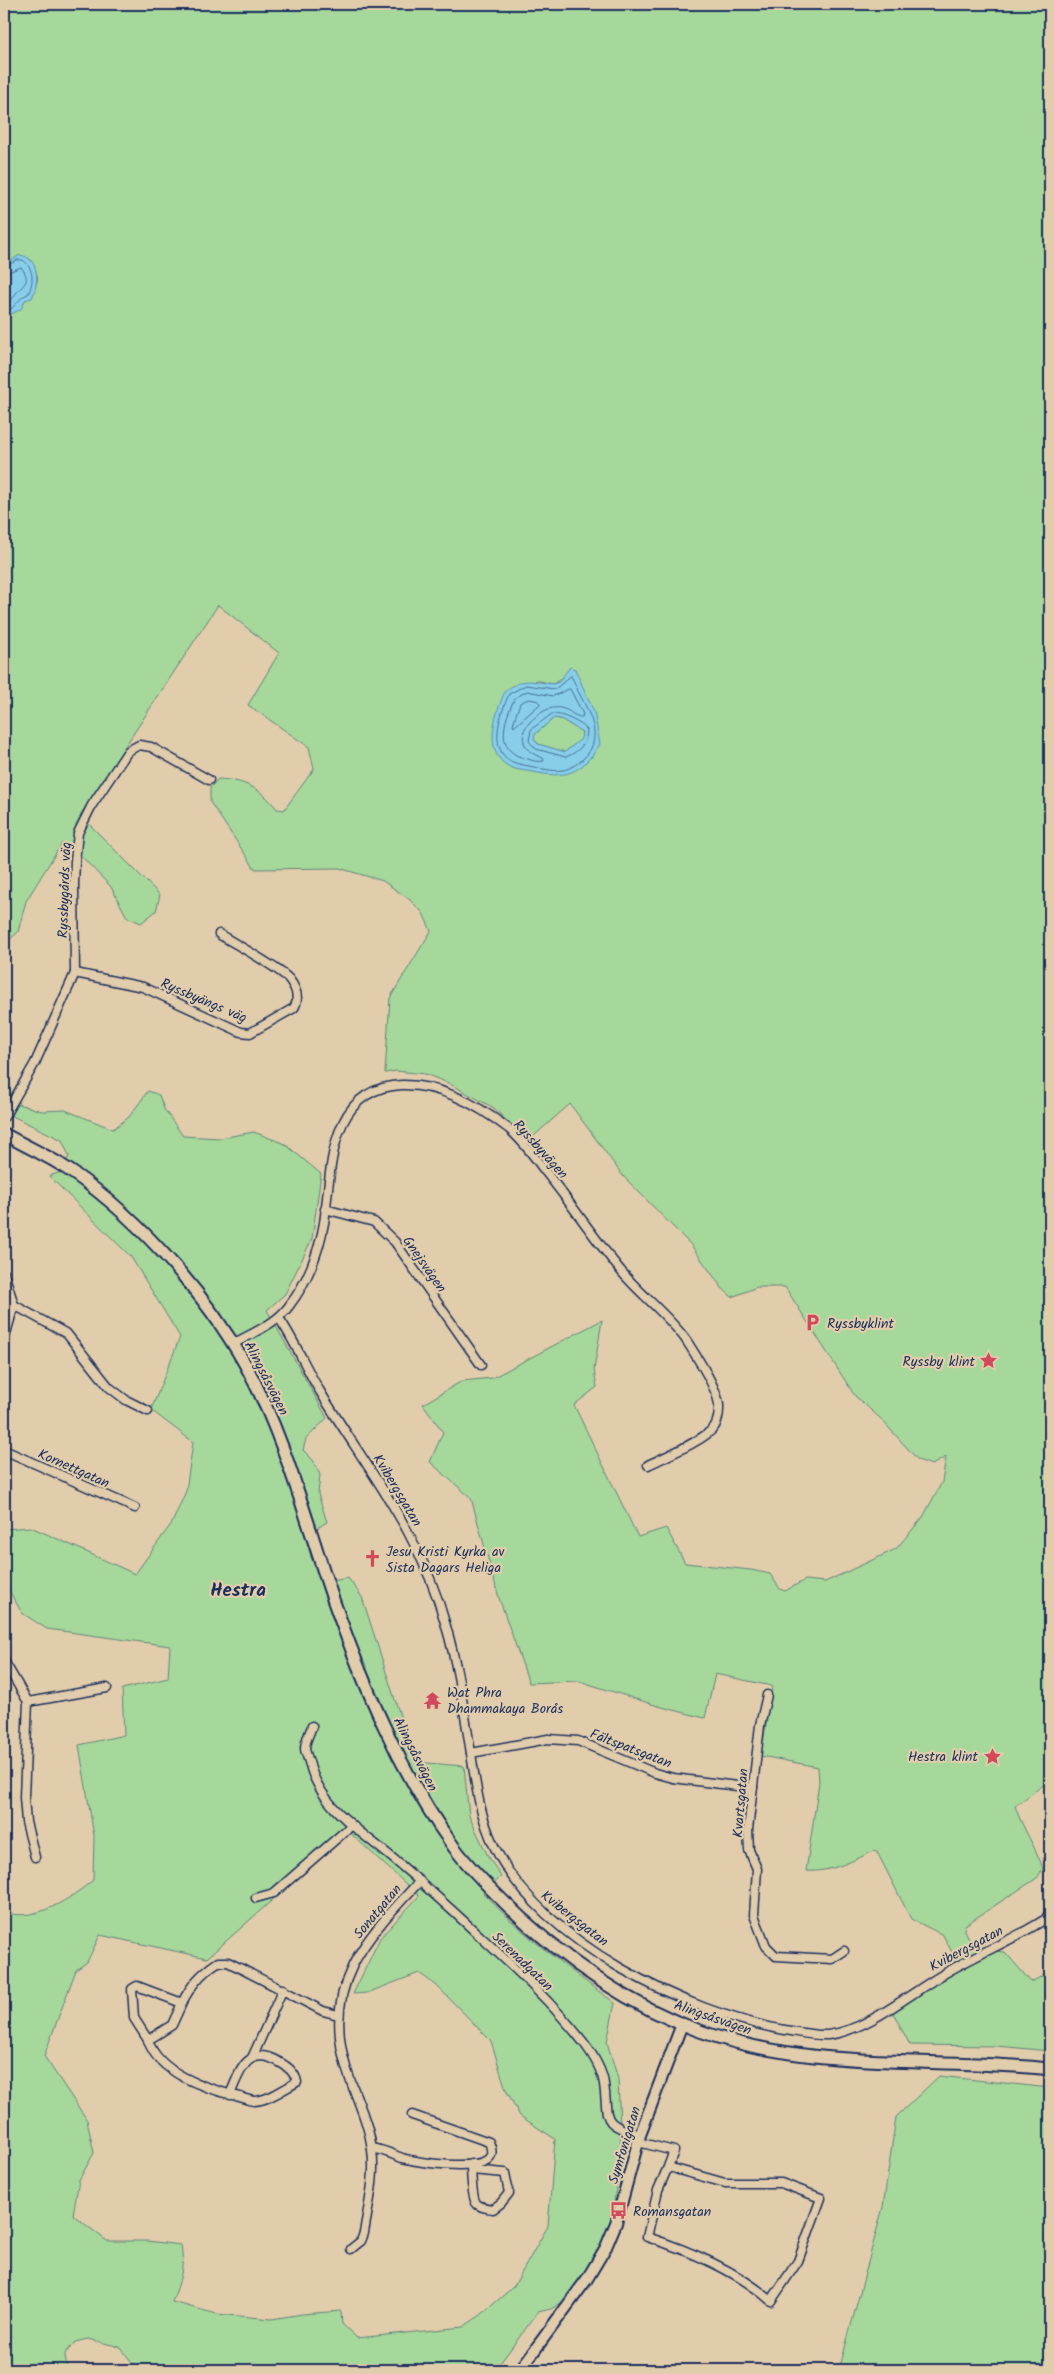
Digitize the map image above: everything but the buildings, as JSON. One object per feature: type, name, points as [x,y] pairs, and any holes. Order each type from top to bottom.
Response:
[{"type":"main road","name":"Alingsåsvägen","points":[[4,1134],[60,1164],[125,1216],[213,1312],[261,1395],[278,1434],[335,1603],[379,1715],[394,1747],[430,1812],[454,1847],[529,1926],[578,1966],[612,1987],[682,2024],[750,2046],[802,2055],[872,2060],[984,2063],[1050,2069]]},
{"type":"street","name":"Ryssbygårds väg","points":[[4,1117],[35,1063],[76,973],[74,884],[78,833],[92,805],[128,751],[139,745],[151,747],[208,780]]},
{"type":"street","name":"Ryssbyängs väg","points":[[76,973],[143,987],[241,1032],[250,1033],[294,1008],[297,1002],[297,995],[288,978],[219,934]]},
{"type":"street","name":"Ryssbyvägen","points":[[233,1344],[279,1318],[289,1306],[312,1264],[319,1243],[327,1184],[336,1139],[344,1118],[357,1103],[381,1088],[391,1086],[422,1086],[441,1091],[460,1098],[511,1130],[566,1197],[620,1269],[673,1324],[698,1361],[719,1401],[715,1426],[706,1435],[648,1465]]},
{"type":"street","name":"Gnejsvägen","points":[[325,1209],[374,1222],[395,1242],[481,1365]]},
{"type":"street","points":[[4,1273],[14,1305],[4,1341]]},
{"type":"street","points":[[14,1305],[67,1334],[109,1387],[126,1400],[148,1411]]},
{"type":"street","name":"Kvibergsgatan","points":[[279,1318],[321,1393],[394,1504],[417,1546],[447,1626],[471,1753],[479,1809],[493,1844],[510,1872],[545,1914],[580,1941],[619,1966],[666,1991],[724,2015],[752,2023],[816,2035],[827,2035],[850,2029],[948,1971],[1036,1926],[1050,1916]]},
{"type":"street","name":"Kornettgatan","points":[[4,1450],[135,1508]]},
{"type":"street","points":[[4,1661],[28,1702],[24,1797],[26,1822],[35,1857]]},
{"type":"street","points":[[28,1702],[107,1688]]},
{"type":"street","name":"Kvartsgatan","points":[[767,1695],[760,1725],[748,1830],[749,1850],[757,1869],[754,1915],[766,1946],[776,1956],[832,1959],[844,1952]]},
{"type":"street","name":"Serenadgatan","points":[[312,1726],[305,1747],[312,1772],[326,1800],[351,1826],[384,1850],[420,1881],[530,1982],[585,2044],[599,2066],[604,2082],[604,2108],[607,2117],[621,2128],[639,2138]]},
{"type":"street","name":"Fältspatsgatan","points":[[471,1753],[548,1739],[578,1741],[655,1773],[673,1778],[753,1788]]},
{"type":"street","points":[[256,1898],[274,1893],[351,1826]]},
{"type":"street","name":"Sonatgatan","points":[[351,2249],[361,2241],[364,2233],[374,2164],[372,2148],[345,2065],[338,2016],[343,1988],[356,1956],[376,1927],[420,1881]]},
{"type":"street","points":[[148,2040],[172,2025],[190,1986],[218,1962],[228,1962],[284,1989],[323,2011],[338,2016]]},
{"type":"street","points":[[182,2003],[137,1986],[132,1989],[134,2018],[148,2040],[151,2051],[182,2077],[200,2086],[230,2094],[254,2100],[264,2098],[297,2082],[290,2070],[271,2057],[257,2055],[242,2068],[230,2094]]},
{"type":"street","points":[[252,2058],[284,1989]]},
{"type":"street","name":"Symfonigatan","points":[[520,2370],[600,2260],[616,2223],[639,2138],[682,2024]]},
{"type":"street","points":[[412,2115],[489,2142],[492,2150],[490,2157],[471,2167]]},
{"type":"street","points":[[639,2138],[674,2151],[668,2167],[654,2205],[647,2237],[677,2246],[734,2275],[771,2301],[798,2261],[821,2198],[780,2183],[725,2183],[668,2167]]},
{"type":"street","points":[[372,2148],[424,2162],[471,2167],[505,2173],[509,2193],[493,2209],[478,2205],[475,2202],[471,2167]]},
{"type":"green space","points":[[4,4],[1050,4],[1050,1780],[1015,1806],[1043,1869],[1037,1878],[965,1925],[964,1930],[971,1942],[980,1948],[1005,1952],[1031,1982],[1050,1972],[1050,2051],[997,2046],[910,2045],[891,2009],[959,1966],[943,1935],[911,1919],[876,1850],[833,1868],[806,1871],[819,1782],[818,1767],[761,1756],[772,1686],[715,1674],[705,1718],[658,1706],[579,1681],[529,1683],[499,1598],[471,1498],[430,1462],[443,1432],[423,1404],[462,1381],[492,1378],[602,1320],[594,1370],[597,1387],[574,1405],[638,1537],[666,1528],[685,1563],[751,1570],[770,1574],[780,1589],[785,1591],[805,1580],[825,1582],[896,1549],[923,1517],[942,1482],[946,1457],[932,1465],[918,1460],[880,1418],[855,1396],[785,1287],[757,1287],[732,1297],[722,1288],[691,1245],[623,1176],[570,1104],[527,1142],[494,1108],[448,1083],[425,1074],[396,1071],[385,1073],[390,998],[431,931],[423,913],[409,899],[383,881],[339,868],[255,869],[210,802],[210,788],[218,779],[236,781],[251,786],[265,796],[277,809],[284,810],[314,769],[309,747],[248,705],[279,653],[218,605],[80,815],[160,895],[156,911],[141,923],[127,917],[111,887],[82,857],[62,843],[26,901],[18,932],[4,945],[4,318],[28,298],[35,287],[37,276],[30,259],[8,261],[4,265]],"holes":[[[575,669],[583,690],[592,757],[494,746],[536,680],[553,684]]]},
{"type":"green space","points":[[554,718],[561,719],[582,732],[582,739],[565,752],[538,744],[534,739],[535,734]]},
{"type":"green space","points":[[148,1091],[159,1095],[164,1109],[183,1136],[220,1138],[254,1132],[285,1144],[321,1174],[312,1239],[285,1294],[267,1310],[327,1418],[306,1439],[303,1450],[313,1460],[320,1475],[318,1494],[327,1522],[306,1535],[311,1557],[322,1583],[348,1578],[362,1597],[415,1762],[464,1766],[469,1816],[487,1854],[501,1877],[483,1893],[546,1951],[615,2003],[607,2042],[618,2079],[621,2150],[612,2218],[604,2240],[587,2271],[564,2301],[551,2309],[538,2312],[495,2370],[138,2370],[120,2347],[88,2339],[75,2342],[65,2354],[67,2370],[4,2370],[4,1912],[16,1915],[40,1912],[74,1895],[93,1880],[94,1836],[79,1745],[124,1735],[122,1689],[168,1678],[170,1646],[47,1629],[22,1613],[4,1582],[4,1529],[31,1527],[135,1574],[172,1523],[186,1491],[193,1442],[151,1410],[180,1337],[131,1257],[49,1176],[61,1172],[69,1156],[62,1140],[4,1112],[4,1100],[42,1111],[65,1110],[113,1129],[129,1117]],"holes":[[[349,1832],[419,1896],[380,1938],[353,1994],[367,1993],[419,1973],[436,1985],[491,2041],[506,2090],[520,2116],[555,2139],[548,2226],[514,2286],[481,2315],[463,2327],[357,2338],[342,2324],[341,2311],[302,2314],[272,2319],[217,2314],[172,2302],[181,2274],[181,2245],[147,2241],[107,2241],[73,2215],[79,2180],[94,2153],[87,2120],[44,2056],[76,1970],[87,1962],[100,1935],[207,1958]]]},
{"type":"green space","points":[[939,2076],[1050,2088],[1050,2370],[839,2370],[883,2207],[896,2117]]},
{"type":"water","points":[[20,255],[27,257],[34,266],[37,279],[36,285],[32,298],[25,300],[21,309],[4,318],[4,265]]},
{"type":"water","points":[[570,667],[575,669],[594,712],[600,744],[586,762],[572,772],[555,775],[518,770],[510,767],[501,761],[493,742],[495,721],[505,691],[518,683],[529,681],[553,684],[559,682]],"holes":[[[554,718],[561,719],[582,732],[581,739],[565,752],[538,744],[534,739],[535,734]]]},
{"type":"place","name":"Ryssbyklint","points":[[813,1323]]},
{"type":"place","name":"Ryssby klint","points":[[989,1361]]},
{"type":"place","name":"Jesu Kristi Kyrka av Sista Dagars Heliga","points":[[372,1559]]},
{"type":"place","name":"Wat Phra Dhammakaya Borås","points":[[433,1700]]},
{"type":"place","name":"Hestra klint","points":[[992,1756]]},
{"type":"place","name":"Romansgatan","points":[[619,2211]]},
{"type":"district","name":"Hestra","points":[[238,1589]]}]
